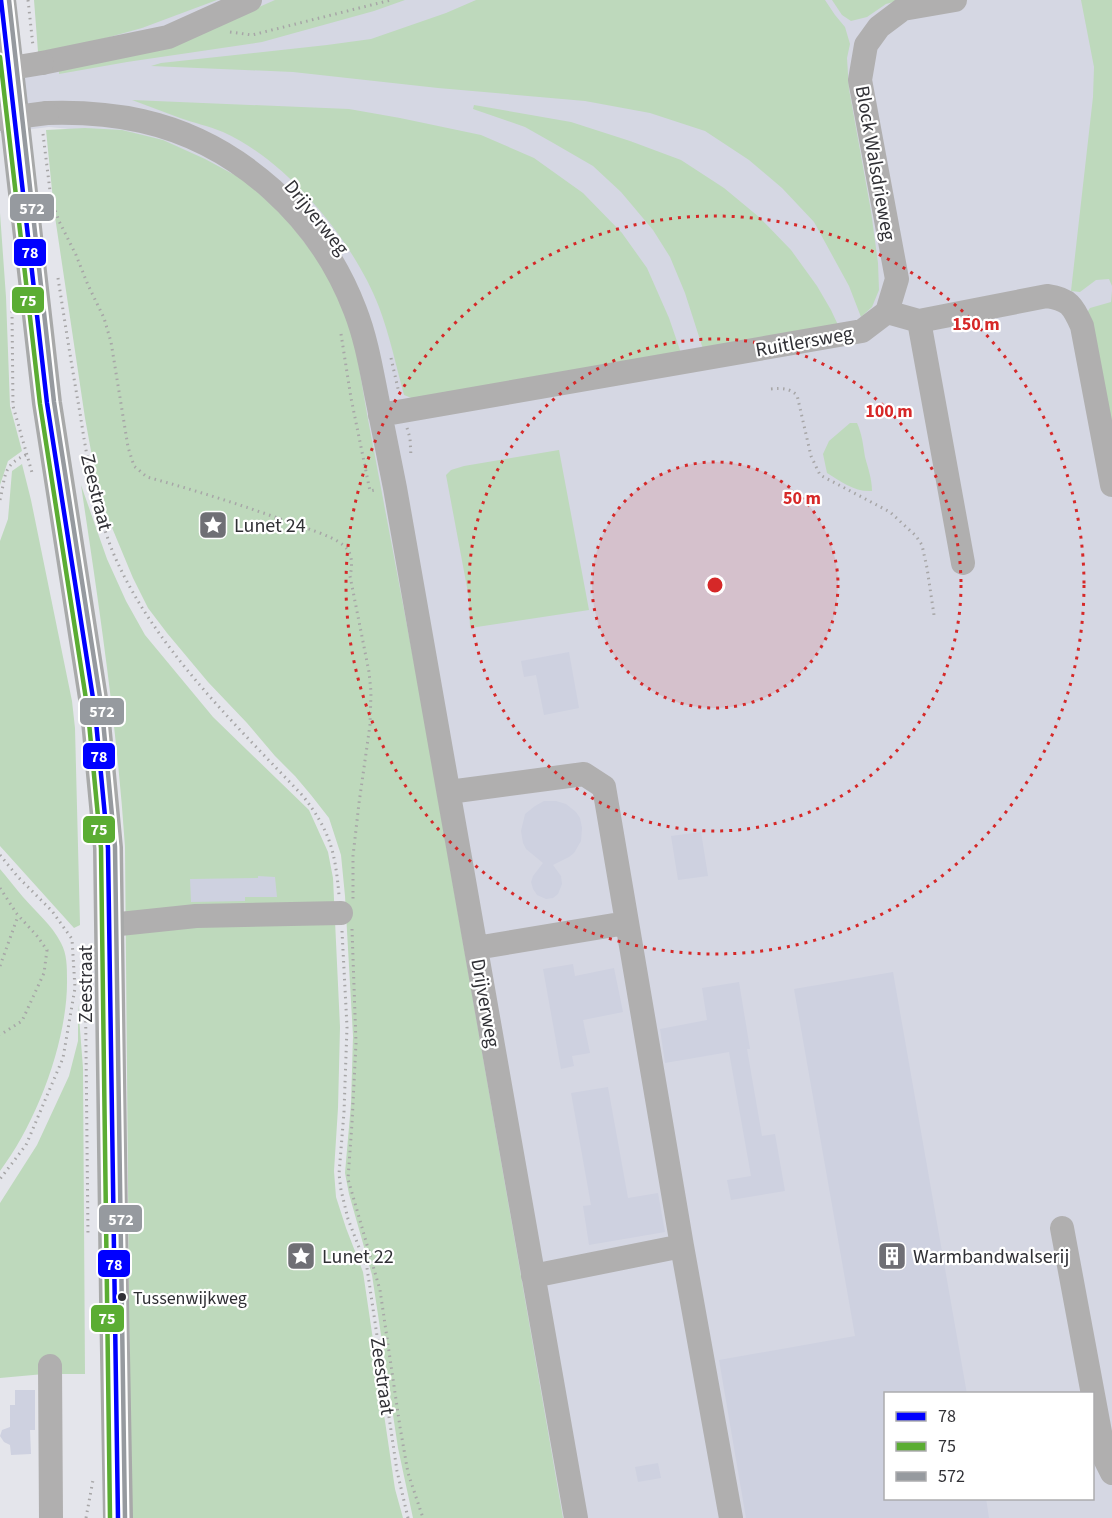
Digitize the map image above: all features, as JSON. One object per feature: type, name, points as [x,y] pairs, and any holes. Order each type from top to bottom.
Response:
[{"type":"main road","name":"Zeestraat","points":[[2,0],[48,403],[95,711],[108,848],[118,1518]]},
{"type":"street","points":[[0,70],[38,57],[168,38],[250,0]]},
{"type":"street","name":"Block Walsdrieweg","points":[[888,312],[897,279],[860,80],[866,45],[879,27],[903,9],[955,0]]},
{"type":"street","name":"Drijverweg","points":[[0,119],[45,120],[97,114],[142,121],[171,129],[213,147],[235,160],[273,191],[302,220],[328,256],[355,310],[369,358],[391,412],[394,488],[576,1518]]},
{"type":"street","points":[[888,312],[919,321],[1047,296],[1061,298],[1075,309],[1082,326],[1112,485]]},
{"type":"street","name":"Ruitlersweg","points":[[391,412],[862,331],[888,312]]},
{"type":"street","points":[[919,321],[963,563]]},
{"type":"street","points":[[449,792],[584,774],[604,787],[731,1518]]},
{"type":"street","name":"Zeestraat","points":[[110,925],[196,916],[348,913]]},
{"type":"street","points":[[476,948],[626,923]]},
{"type":"street","points":[[1062,1228],[1093,1392]]},
{"type":"street","points":[[533,1276],[682,1246]]},
{"type":"street","points":[[50,1366],[51,1518]]},
{"type":"street","points":[[1094,1396],[1106,1459],[1112,1473]]},
{"type":"path","points":[[28,0],[38,57]]},
{"type":"path","points":[[192,26],[252,35],[391,0]]},
{"type":"path","points":[[45,120],[51,199],[109,334],[124,428],[134,466],[147,477],[268,514],[338,542],[348,550],[351,561],[350,576],[371,692],[370,725],[359,802],[348,913],[356,1043],[348,1179],[380,1290],[408,1473],[423,1518]]},
{"type":"path","name":"Zeestraat","points":[[58,278],[86,452],[99,508],[112,549],[153,626],[216,704],[315,811],[324,826],[334,855],[348,913],[347,1027],[339,1174],[348,1219],[367,1268],[397,1471],[408,1518]]},
{"type":"path","points":[[12,307],[13,406],[35,482]]},
{"type":"path","points":[[340,328],[351,398],[370,491],[394,488]]},
{"type":"path","points":[[389,350],[395,370],[391,412],[410,438],[411,461]]},
{"type":"path","points":[[771,389],[783,388],[797,395],[811,456],[820,475],[890,512],[916,536],[922,545],[934,615]]},
{"type":"path","points":[[0,500],[8,467],[15,459],[28,454]]},
{"type":"path","name":"Zeestraat","points":[[0,855],[18,877],[52,910],[72,939],[75,988],[63,1058],[26,1145],[0,1179]]},
{"type":"path","points":[[0,888],[18,916],[37,936],[46,950],[44,973],[22,1021],[0,1035]]},
{"type":"path","points":[[0,966],[18,916]]},
{"type":"path","name":"Zeestraat","points":[[85,952],[88,1236]]},
{"type":"path","points":[[87,1518],[93,1470]]},
{"type":"shaded area","points":[[171,0],[1112,0],[1112,1518],[554,1518],[113,133],[49,127],[0,133],[0,59],[41,54]]},
{"type":"green space","points":[[34,0],[217,0],[142,28],[88,43],[38,52]]},
{"type":"green space","points":[[275,0],[405,0],[374,11],[262,42],[59,74],[59,69],[166,48]]},
{"type":"green space","points":[[476,0],[825,0],[845,27],[850,44],[847,58],[849,89],[878,263],[879,290],[872,307],[861,317],[849,286],[814,222],[782,188],[749,160],[705,131],[650,113],[585,101],[293,72],[151,66],[371,39]]},
{"type":"green space","points":[[832,0],[901,0],[886,4],[867,17],[851,21],[842,15]]},
{"type":"green space","points":[[1081,0],[1112,0],[1112,286],[1109,279],[1096,280],[1080,292],[1071,291],[1093,97],[1094,67]]},
{"type":"green space","points":[[132,100],[349,109],[481,135],[534,158],[583,193],[622,233],[647,268],[669,318],[681,353],[414,399],[404,395],[383,318],[368,282],[336,231],[316,206],[271,162],[247,145],[218,130]]},
{"type":"green space","points":[[474,105],[571,122],[681,160],[724,188],[759,217],[791,250],[817,286],[838,325],[703,349],[685,293],[670,257],[653,230],[621,192],[593,166],[525,127],[473,109]]},
{"type":"green space","points":[[85,128],[122,130],[163,140],[244,180],[285,217],[328,273],[351,320],[419,689],[563,1518],[413,1518],[398,1448],[372,1275],[345,1173],[351,1104],[353,1036],[341,855],[329,818],[295,776],[208,682],[148,608],[103,506],[85,418],[54,210],[46,130]]},
{"type":"green space","points":[[0,213],[10,406],[22,451],[8,461],[0,485]]},
{"type":"green space","points":[[1112,291],[1112,465],[1084,317],[1090,308],[1111,302]]},
{"type":"green space","points":[[850,423],[857,423],[860,431],[872,491],[854,488],[827,473],[823,454],[829,441]]},
{"type":"green space","points":[[559,450],[589,610],[470,628],[469,598],[446,475],[451,470],[464,466]]},
{"type":"green space","points":[[22,464],[72,701],[75,728],[80,925],[74,928],[0,846],[0,541],[8,519],[12,471]]},
{"type":"green space","points":[[81,485],[107,559],[145,635],[213,717],[309,810],[328,852],[333,878],[340,1027],[334,1171],[336,1197],[363,1272],[395,1489],[403,1518],[131,1518],[125,847],[101,620]]},
{"type":"green space","points":[[0,869],[57,936],[66,956],[67,979],[62,1028],[48,1080],[26,1129],[0,1171]]},
{"type":"green space","points":[[78,1004],[83,1068],[85,1374],[44,1374],[0,1378],[0,1203],[37,1145],[69,1076],[78,1041]]},
{"type":"building","points":[[569,652],[579,708],[544,715],[536,675],[524,677],[521,661]]},
{"type":"building","points":[[544,801],[566,804],[580,818],[582,828],[581,841],[574,853],[553,865],[561,876],[562,884],[558,894],[546,899],[537,895],[531,882],[543,863],[526,849],[521,831],[525,814]]},
{"type":"building","points":[[701,832],[708,876],[678,880],[671,836]]},
{"type":"building","points":[[258,876],[275,877],[277,897],[245,897],[245,901],[191,902],[190,879],[258,878]]},
{"type":"building","points":[[573,964],[575,976],[614,968],[623,1012],[583,1020],[590,1053],[572,1056],[574,1066],[561,1069],[543,969]]},
{"type":"building","name":"Warmbandwalserij","points":[[893,972],[967,1392],[884,1392],[884,1500],[986,1500],[989,1518],[746,1518],[719,1360],[855,1336],[794,989]]},
{"type":"building","points":[[739,982],[750,1049],[747,1049],[762,1136],[775,1134],[785,1191],[731,1200],[727,1180],[751,1176],[729,1052],[665,1063],[660,1029],[707,1020],[702,988]]},
{"type":"building","points":[[608,1087],[628,1198],[658,1193],[665,1232],[589,1245],[583,1206],[591,1205],[571,1093]]},
{"type":"building","points":[[15,1390],[35,1390],[35,1430],[30,1430],[31,1454],[11,1455],[10,1445],[0,1436],[2,1430],[10,1427],[10,1405],[15,1405]]},
{"type":"building","points":[[658,1463],[661,1478],[638,1482],[635,1467]]},
{"type":"transit line","name":"78","points":[[1,0],[47,403],[95,711],[108,848],[118,1518]]},
{"type":"transit line","name":"572","points":[[9,0],[54,402],[102,710],[115,847],[125,1518]]},
{"type":"transit line","name":"75","points":[[0,57],[40,404],[88,712],[101,848],[110,1518]]},
{"type":"place","name":"Lunet 24","points":[[213,525]]},
{"type":"place","name":"Lunet 22","points":[[301,1256]]},
{"type":"place","name":"Warmbandwalserij","points":[[892,1256]]},
{"type":"place","name":"Tussenwijkweg","points":[[122,1297]]}]
